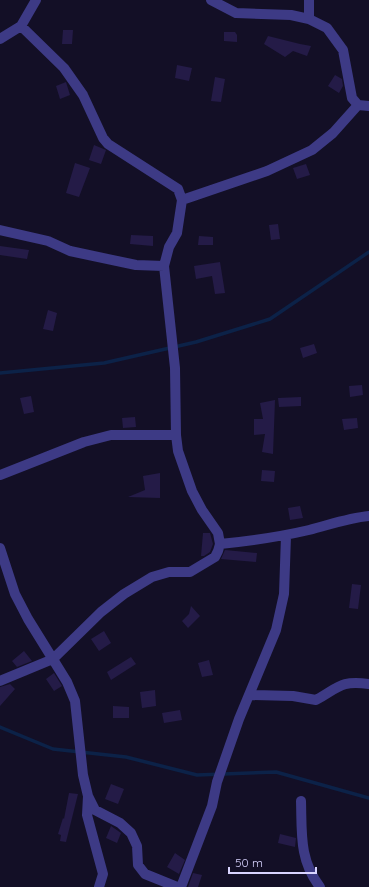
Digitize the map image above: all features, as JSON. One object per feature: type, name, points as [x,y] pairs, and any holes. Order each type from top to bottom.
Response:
[{"type":"street","points":[[0,39],[21,26],[36,0]]},
{"type":"street","points":[[211,0],[236,13],[291,15],[309,19],[327,28],[343,50],[352,98],[358,105],[369,106]]},
{"type":"street","points":[[309,0],[309,19]]},
{"type":"street","points":[[0,681],[53,659],[101,612],[124,594],[152,577],[169,572],[190,572],[215,557],[220,544],[216,528],[202,510],[192,491],[178,451],[176,435],[175,368],[164,266],[169,247],[178,233],[182,200],[178,189],[108,144],[103,138],[83,95],[64,68],[21,26]]},
{"type":"street","points":[[182,200],[267,171],[312,150],[333,133],[358,105]]},
{"type":"street","points":[[0,230],[48,241],[70,251],[136,265],[164,266]]},
{"type":"street","points":[[0,475],[84,442],[111,435],[176,435]]},
{"type":"street","points":[[220,544],[258,541],[286,536],[352,518],[369,516]]},
{"type":"street","points":[[181,887],[212,806],[217,782],[239,719],[276,630],[282,602],[286,536]]},
{"type":"street","points":[[0,548],[15,594],[67,682],[74,701],[83,775],[88,796],[95,810],[120,823],[131,833],[137,846],[138,865],[145,874],[177,887]]},
{"type":"street","points":[[250,695],[292,696],[316,700],[351,681],[369,684]]},
{"type":"street","points":[[88,796],[87,815],[103,874],[100,887]]},
{"type":"street","points":[[300,801],[303,855],[310,872],[320,887]]},
{"type":"building","points":[[63,30],[73,30],[72,44],[62,44]]},
{"type":"building","points":[[224,32],[235,32],[237,35],[237,42],[224,41]]},
{"type":"building","points":[[268,36],[311,46],[307,56],[293,51],[285,57],[264,44]]},
{"type":"building","points":[[177,65],[192,68],[189,81],[175,78]]},
{"type":"building","points":[[335,75],[342,79],[343,86],[339,93],[328,86]]},
{"type":"building","points":[[215,77],[225,79],[221,102],[211,101]]},
{"type":"building","points":[[66,82],[70,95],[60,99],[56,86]]},
{"type":"building","points":[[94,145],[106,150],[101,164],[89,160]]},
{"type":"building","points":[[75,163],[90,168],[79,197],[66,193]]},
{"type":"building","points":[[306,164],[310,175],[297,179],[293,168]]},
{"type":"building","points":[[278,224],[280,239],[271,240],[269,225]]},
{"type":"building","points":[[131,235],[153,236],[153,246],[130,244]]},
{"type":"building","points":[[199,236],[213,237],[213,245],[198,245]]},
{"type":"building","points":[[0,246],[29,250],[27,259],[0,255]]},
{"type":"building","points":[[220,262],[225,293],[215,294],[212,276],[196,279],[194,266]]},
{"type":"building","points":[[48,310],[57,313],[53,331],[43,329]]},
{"type":"building","points":[[314,344],[317,353],[303,358],[300,348]]},
{"type":"building","points":[[362,385],[363,395],[350,397],[349,386]]},
{"type":"building","points":[[31,396],[34,412],[24,414],[20,398]]},
{"type":"building","points":[[301,397],[301,406],[279,407],[278,398]]},
{"type":"building","points":[[275,400],[273,454],[262,452],[265,434],[254,435],[254,419],[263,419],[260,403]]},
{"type":"building","points":[[135,417],[136,427],[123,428],[122,418]]},
{"type":"building","points":[[357,418],[358,428],[344,430],[342,419]]},
{"type":"building","points":[[262,470],[275,471],[274,482],[261,481]]},
{"type":"building","points":[[160,473],[160,498],[128,497],[145,490],[143,476]]},
{"type":"building","points":[[300,506],[303,518],[290,520],[288,508]]},
{"type":"building","points":[[203,533],[210,533],[213,544],[210,552],[204,556],[201,556]]},
{"type":"building","points":[[225,550],[257,553],[256,562],[221,559]]},
{"type":"building","points":[[352,584],[361,585],[358,609],[349,608]]},
{"type":"building","points":[[191,606],[200,616],[188,628],[182,621],[189,614]]},
{"type":"building","points":[[104,631],[111,643],[99,651],[91,639]]},
{"type":"building","points":[[24,651],[32,661],[17,667],[12,661]]},
{"type":"building","points":[[131,657],[136,664],[111,680],[107,672]]},
{"type":"building","points":[[209,660],[213,675],[202,677],[198,663]]},
{"type":"building","points":[[54,673],[62,686],[54,691],[46,679]]},
{"type":"building","points":[[10,684],[15,689],[0,706],[0,687]]},
{"type":"building","points":[[155,690],[156,706],[142,708],[140,692]]},
{"type":"building","points":[[113,706],[129,707],[129,718],[113,718]]},
{"type":"building","points":[[180,710],[182,720],[164,723],[162,713]]},
{"type":"building","points":[[111,784],[124,789],[118,804],[105,799]]},
{"type":"building","points":[[69,793],[78,794],[66,842],[60,841],[61,835],[58,834],[63,818],[64,819]]},
{"type":"building","points":[[111,826],[121,833],[117,843],[106,838]]},
{"type":"building","points":[[280,834],[296,838],[295,847],[278,843]]},
{"type":"building","points":[[175,853],[185,860],[179,874],[167,867]]},
{"type":"building","points":[[193,873],[202,875],[198,887],[188,887]]},
{"type":"waterway","points":[[0,373],[104,363],[196,342],[270,319],[369,252]]},
{"type":"waterway","points":[[0,727],[53,749],[126,757],[197,775],[276,772],[369,798]]}]
